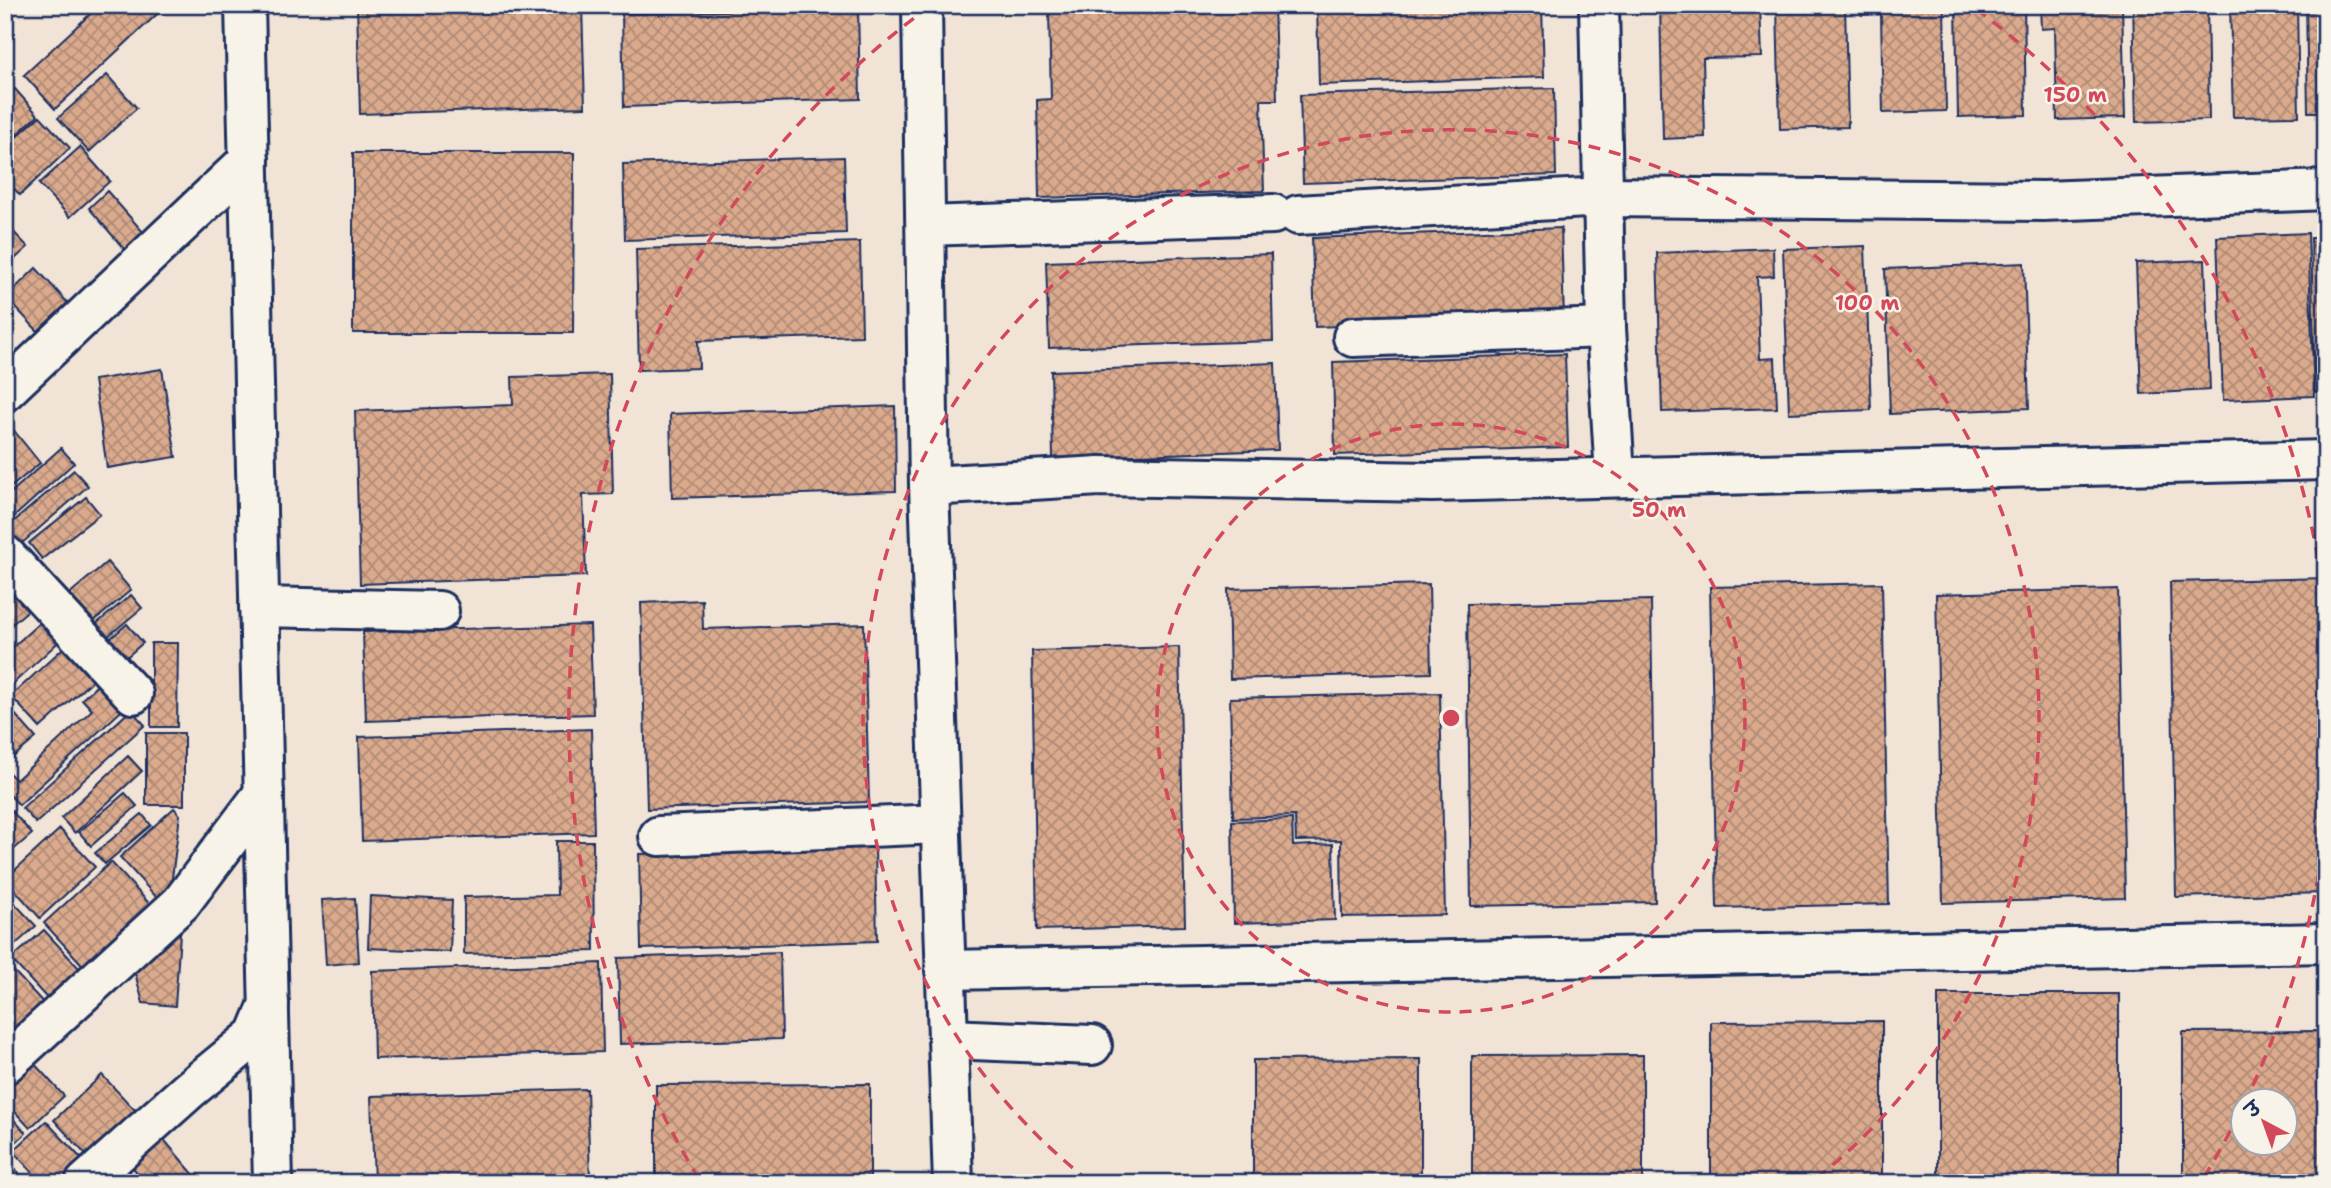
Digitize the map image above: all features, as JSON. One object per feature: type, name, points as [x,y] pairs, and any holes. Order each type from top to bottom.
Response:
[{"type":"street","points":[[245,5],[273,1183]]},
{"type":"street","points":[[922,5],[929,486],[953,1183]]},
{"type":"street","points":[[1599,5],[1605,328],[1615,476]]},
{"type":"street","points":[[5,391],[249,160]]},
{"type":"street","points":[[926,226],[1286,214],[1603,197],[2043,201],[2326,190]]},
{"type":"street","points":[[1353,337],[1605,328]]},
{"type":"street","points":[[929,486],[1100,476],[1432,482],[2326,460]]},
{"type":"street","points":[[5,555],[133,694]]},
{"type":"street","points":[[259,607],[439,611]]},
{"type":"street","points":[[5,1064],[181,903],[264,793]]},
{"type":"street","points":[[659,835],[940,824]]},
{"type":"street","points":[[945,970],[2326,943]]},
{"type":"street","points":[[85,1183],[189,1090],[256,1035],[269,1004]]},
{"type":"street","points":[[949,1039],[1092,1045]]},
{"type":"building","points":[[100,5],[167,5],[55,109],[24,75]]},
{"type":"building","points":[[357,5],[582,5],[585,107],[360,114]]},
{"type":"building","points":[[1202,5],[1274,5],[1277,100],[1261,100],[1264,191],[1039,198],[1037,100],[1051,99],[1049,12]]},
{"type":"building","points":[[1317,5],[1542,5],[1544,77],[1319,85]]},
{"type":"building","points":[[1660,5],[1760,5],[1762,57],[1703,58],[1705,137],[1663,139]]},
{"type":"building","points":[[1777,5],[1845,5],[1848,127],[1780,129]]},
{"type":"building","points":[[1862,5],[1944,5],[1946,111],[1883,113],[1881,14],[1862,15]]},
{"type":"building","points":[[1956,5],[2024,5],[2026,115],[1958,117]]},
{"type":"building","points":[[2040,5],[2122,5],[2125,118],[2057,120],[2055,28],[2041,29]]},
{"type":"building","points":[[2133,5],[2207,5],[2209,120],[2136,122]]},
{"type":"building","points":[[2230,5],[2297,5],[2299,116],[2233,117]]},
{"type":"building","points":[[2306,5],[2326,5],[2326,112],[2308,112]]},
{"type":"building","points":[[858,7],[860,99],[624,107],[622,14]]},
{"type":"building","points":[[107,75],[137,108],[89,152],[58,118]]},
{"type":"building","points":[[1554,88],[1556,175],[1303,183],[1300,95]]},
{"type":"building","points":[[15,89],[38,115],[5,145],[5,98]]},
{"type":"building","points":[[40,116],[70,148],[20,195],[5,179],[5,147]]},
{"type":"building","points":[[80,147],[110,181],[70,217],[39,184]]},
{"type":"building","points":[[353,153],[574,153],[573,333],[353,333]]},
{"type":"building","points":[[844,157],[846,233],[625,240],[623,164]]},
{"type":"building","points":[[107,191],[150,240],[131,257],[89,208]]},
{"type":"building","points":[[5,223],[28,247],[5,268]]},
{"type":"building","points":[[1561,228],[1564,318],[1315,327],[1312,238]]},
{"type":"building","points":[[2308,233],[2314,396],[2223,400],[2217,237]]},
{"type":"building","points":[[2311,238],[2326,238],[2326,392],[2315,392]]},
{"type":"building","points":[[860,242],[862,336],[698,341],[699,368],[639,370],[636,249]]},
{"type":"building","points":[[1865,246],[1871,410],[1789,413],[1783,249]]},
{"type":"building","points":[[1773,248],[1774,276],[1757,277],[1760,359],[1775,358],[1777,408],[1662,412],[1657,253]]},
{"type":"building","points":[[1271,254],[1273,341],[1049,348],[1046,262]]},
{"type":"building","points":[[2205,260],[2210,390],[2141,394],[2136,263]]},
{"type":"building","points":[[2024,263],[2029,408],[1890,414],[1885,269]]},
{"type":"building","points":[[36,268],[77,313],[47,341],[6,297]]},
{"type":"building","points":[[1565,354],[1568,447],[1335,455],[1333,362]]},
{"type":"building","points":[[1275,363],[1278,450],[1053,458],[1051,371]]},
{"type":"building","points":[[162,369],[176,457],[107,468],[94,380]]},
{"type":"building","points":[[610,374],[613,494],[583,495],[586,576],[360,584],[355,411],[513,405],[512,377]]},
{"type":"building","points":[[895,406],[896,491],[672,498],[670,414]]},
{"type":"building","points":[[12,428],[40,463],[5,492],[5,433]]},
{"type":"building","points":[[61,448],[74,463],[5,525],[5,498]]},
{"type":"building","points":[[74,470],[88,486],[20,545],[5,551],[5,529]]},
{"type":"building","points":[[86,497],[100,514],[42,559],[29,543]]},
{"type":"building","points":[[107,562],[131,590],[80,633],[56,605]]},
{"type":"building","points":[[18,576],[39,601],[5,630],[5,587]]},
{"type":"building","points":[[2326,578],[2326,893],[2176,897],[2170,582]]},
{"type":"building","points":[[1882,583],[1889,904],[1717,908],[1710,587]]},
{"type":"building","points":[[1429,584],[1431,673],[1230,679],[1228,589]]},
{"type":"building","points":[[2118,589],[2125,898],[1943,903],[1936,594]]},
{"type":"building","points":[[131,595],[142,608],[95,647],[84,634]]},
{"type":"building","points":[[702,600],[703,629],[864,624],[869,802],[647,809],[641,603]]},
{"type":"building","points":[[1651,600],[1655,902],[1471,906],[1467,604]]},
{"type":"building","points":[[47,616],[65,636],[5,691],[5,654]]},
{"type":"building","points":[[127,624],[143,643],[114,668],[98,649]]},
{"type":"building","points":[[590,625],[593,714],[366,721],[363,632]]},
{"type":"building","points":[[72,640],[102,672],[40,728],[11,696]]},
{"type":"building","points":[[151,643],[178,643],[177,727],[151,727]]},
{"type":"building","points":[[1179,647],[1185,926],[1037,930],[1032,651]]},
{"type":"building","points":[[107,676],[131,702],[19,805],[5,790],[5,769],[16,780],[92,710],[82,699]]},
{"type":"building","points":[[1440,693],[1445,915],[1342,917],[1341,840],[1296,841],[1295,816],[1233,818],[1230,698]]},
{"type":"building","points":[[5,703],[36,738],[12,758],[5,750]]},
{"type":"building","points":[[131,710],[145,725],[36,823],[22,808]]},
{"type":"building","points":[[591,729],[594,833],[362,841],[359,737]]},
{"type":"building","points":[[146,733],[184,733],[184,805],[146,805]]},
{"type":"building","points":[[128,756],[142,771],[75,833],[61,818]]},
{"type":"building","points":[[125,793],[137,806],[91,846],[79,832]]},
{"type":"building","points":[[5,803],[32,834],[5,857]]},
{"type":"building","points":[[174,808],[180,815],[168,910],[120,857]]},
{"type":"building","points":[[142,814],[151,825],[105,864],[95,853]]},
{"type":"building","points":[[1292,819],[1293,846],[1333,844],[1335,920],[1234,923],[1232,821]]},
{"type":"building","points":[[60,829],[95,867],[40,918],[5,879]]},
{"type":"building","points":[[556,841],[593,841],[594,951],[464,954],[464,897],[557,895]]},
{"type":"building","points":[[875,847],[877,941],[641,949],[639,854]]},
{"type":"building","points":[[111,862],[157,912],[90,973],[44,923]]},
{"type":"building","points":[[5,893],[36,926],[6,953],[5,953]]},
{"type":"building","points":[[370,896],[452,900],[450,952],[368,948]]},
{"type":"building","points":[[355,898],[359,962],[326,965],[322,900]]},
{"type":"building","points":[[181,919],[175,1006],[143,1003],[131,958]]},
{"type":"building","points":[[44,930],[88,978],[55,1007],[11,959]]},
{"type":"building","points":[[780,952],[782,1039],[620,1044],[618,958]]},
{"type":"building","points":[[601,963],[603,1052],[374,1059],[372,971]]},
{"type":"building","points":[[10,967],[49,1009],[16,1039],[5,1028],[5,971]]},
{"type":"building","points":[[1938,994],[2119,994],[2119,1183],[1938,1183]]},
{"type":"building","points":[[1882,1021],[1882,1183],[1711,1183],[1711,1022]]},
{"type":"building","points":[[2326,1031],[2326,1183],[2183,1183],[2183,1032]]},
{"type":"building","points":[[1643,1055],[1643,1183],[1472,1183],[1472,1056]]},
{"type":"building","points":[[1421,1059],[1421,1183],[1253,1183],[1253,1060]]},
{"type":"building","points":[[31,1060],[64,1096],[30,1128],[5,1101],[5,1083]]},
{"type":"building","points":[[102,1075],[146,1122],[97,1167],[54,1120]]},
{"type":"building","points":[[870,1084],[870,1177],[656,1177],[656,1085]]},
{"type":"building","points":[[587,1089],[590,1178],[374,1183],[371,1096]]},
{"type":"building","points":[[5,1110],[26,1133],[5,1152]]},
{"type":"building","points":[[46,1121],[94,1172],[82,1183],[42,1183],[13,1151]]},
{"type":"building","points":[[154,1128],[201,1183],[146,1183],[123,1156]]},
{"type":"building","points":[[116,1158],[139,1183],[89,1183]]},
{"type":"building","points":[[9,1162],[28,1183],[5,1183],[5,1165]]},
{"type":"building","points":[[872,1181],[872,1183],[677,1183]]}]
